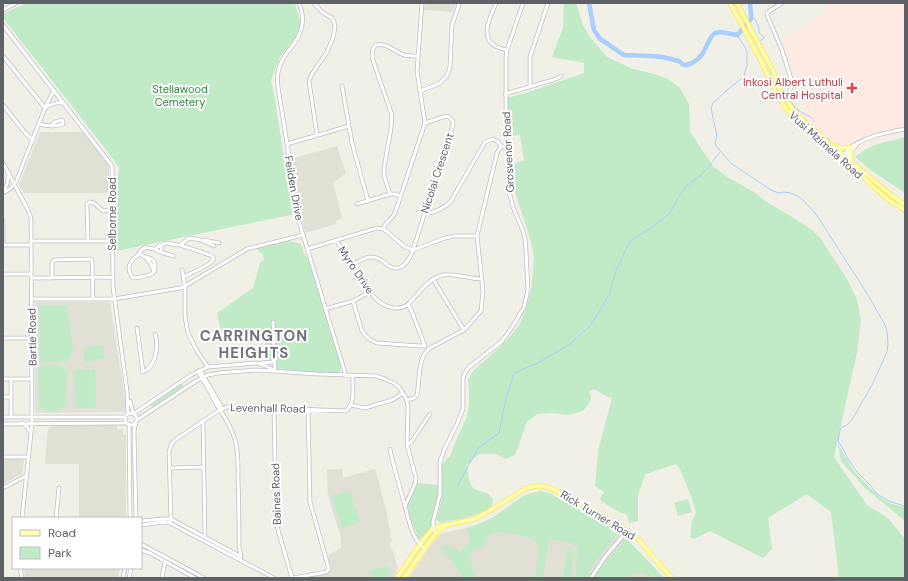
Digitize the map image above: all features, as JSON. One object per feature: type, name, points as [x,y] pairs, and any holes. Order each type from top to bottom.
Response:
[{"type":"main road","name":"Vusi Mzimela Road","points":[[730,3],[786,109],[792,116],[844,158],[890,201],[905,210]]},
{"type":"main road","name":"Vusi Mzimela Road","points":[[737,3],[791,107],[799,116],[833,145],[844,158],[852,162],[905,205]]},
{"type":"main road","points":[[833,145],[840,148],[851,149],[852,162]]},
{"type":"main road","name":"Rick Turner Road","points":[[433,528],[474,519],[523,490],[542,486],[558,491],[627,531],[638,539],[672,578]]},
{"type":"main road","name":"Rick Turner Road","points":[[404,578],[436,533],[444,526]]},
{"type":"main road","points":[[397,578],[419,545],[433,528]]},
{"type":"street","points":[[3,10],[16,3]]},
{"type":"street","name":"Feilden Drive","points":[[299,3],[302,12],[302,30],[280,64],[277,74],[278,87],[299,218],[346,376]]},
{"type":"street","points":[[314,3],[322,12],[332,18],[335,25],[333,38],[327,52],[309,81],[317,135]]},
{"type":"street","points":[[383,229],[385,224],[394,216],[425,122],[417,71],[422,3]]},
{"type":"street","points":[[420,90],[443,81],[447,76],[450,67],[452,25],[459,3]]},
{"type":"street","points":[[496,3],[487,29],[487,36],[494,45],[507,50]]},
{"type":"street","name":"Grosvenor Road","points":[[433,528],[433,522],[440,494],[440,462],[463,409],[462,379],[468,368],[504,338],[524,306],[528,290],[526,251],[523,231],[512,207],[510,196],[506,145],[505,94],[507,50],[523,3]]},
{"type":"street","points":[[530,88],[530,57],[548,3]]},
{"type":"street","points":[[780,100],[792,88],[792,82],[782,50],[767,15],[768,12],[782,3]]},
{"type":"street","name":"Selborne Road","points":[[3,25],[112,165],[112,277],[127,392],[127,415]]},
{"type":"street","points":[[390,194],[384,176],[384,168],[392,116],[372,53],[375,46],[380,44],[403,54],[418,56]]},
{"type":"street","points":[[3,56],[45,108]]},
{"type":"street","points":[[3,65],[7,61]]},
{"type":"street","points":[[505,94],[530,88],[561,76]]},
{"type":"street","points":[[342,86],[354,149],[368,201]]},
{"type":"street","points":[[3,193],[10,190],[15,185],[45,108],[54,90]]},
{"type":"street","points":[[45,108],[56,102],[65,105]]},
{"type":"street","points":[[3,105],[26,134],[33,140]]},
{"type":"street","name":"Nicolai Crescent","points":[[352,265],[368,257],[373,257],[392,267],[398,268],[404,265],[411,256],[453,123],[450,118],[446,116],[425,122]]},
{"type":"street","points":[[39,124],[45,126],[52,125]]},
{"type":"street","points":[[287,144],[349,126]]},
{"type":"street","points":[[844,158],[851,149],[863,139],[905,129]]},
{"type":"street","points":[[425,213],[441,209],[451,201],[485,142],[493,139],[502,147]]},
{"type":"street","points":[[407,400],[414,398],[417,395],[422,359],[425,352],[464,330],[481,311],[483,291],[477,236],[497,154],[502,147],[506,145]]},
{"type":"street","name":"Bartle Road","points":[[3,163],[30,214],[31,226],[32,424],[22,517]]},
{"type":"street","points":[[3,193],[9,174]]},
{"type":"street","points":[[357,204],[390,194],[400,196]]},
{"type":"street","points":[[88,241],[88,203],[92,202],[103,211],[112,210]]},
{"type":"street","points":[[3,221],[3,245],[112,241]]},
{"type":"street","points":[[307,249],[373,229],[383,229],[405,247],[413,250],[445,238],[455,236],[477,236]]},
{"type":"street","points":[[31,299],[114,299],[180,288],[247,249],[303,235]]},
{"type":"street","points":[[179,244],[190,238],[219,243]]},
{"type":"street","points":[[203,240],[214,246]]},
{"type":"street","name":"Myro Drive","points":[[336,240],[370,292],[380,302],[389,307],[398,308],[408,304]]},
{"type":"street","points":[[140,251],[151,264],[154,272],[151,275],[144,277],[132,278],[129,267],[132,260],[140,251],[144,248],[159,248],[166,243],[179,244],[213,256],[213,261],[208,265],[183,277]]},
{"type":"street","points":[[159,248],[163,253],[174,256]]},
{"type":"street","points":[[136,257],[144,256]]},
{"type":"street","points":[[52,278],[53,260],[92,260],[93,299]]},
{"type":"street","points":[[182,270],[185,286],[185,311],[188,333],[197,351],[208,367]]},
{"type":"street","points":[[3,274],[52,278],[112,277]]},
{"type":"street","points":[[427,350],[408,304],[426,284],[443,275],[451,274],[482,280]]},
{"type":"street","points":[[433,279],[464,330]]},
{"type":"street","points":[[325,309],[353,301],[370,292]]},
{"type":"street","points":[[353,301],[362,331],[369,339],[378,343],[425,346]]},
{"type":"street","points":[[273,322],[276,371]]},
{"type":"street","points":[[137,328],[143,372],[149,368],[155,356],[157,342],[155,334]]},
{"type":"street","points":[[3,338],[32,338]]},
{"type":"street","points":[[275,359],[271,362],[208,367],[199,370],[133,414],[4,417],[4,424],[95,423],[133,425],[136,421],[202,377],[218,373],[241,371],[276,371],[346,376],[376,376],[397,385],[407,400],[409,410],[407,445],[416,478],[415,484],[405,506]]},
{"type":"street","points":[[258,363],[276,371]]},
{"type":"street","points":[[240,364],[241,371]]},
{"type":"street","points":[[199,370],[233,433],[236,443],[238,458],[239,546],[241,557]]},
{"type":"street","points":[[353,376],[353,393],[351,404],[365,408],[392,400],[403,393]]},
{"type":"street","points":[[3,379],[32,379]]},
{"type":"street","points":[[11,379],[11,417]]},
{"type":"street","points":[[181,381],[185,388]]},
{"type":"street","name":"Selborne Road","points":[[127,392],[133,414]]},
{"type":"street","points":[[3,397],[11,397]]},
{"type":"street","name":"Levenhall Road","points":[[170,523],[170,449],[173,442],[221,410],[228,407],[344,411],[348,409],[351,404]]},
{"type":"street","name":"Baines Road","points":[[274,408],[276,523],[292,578]]},
{"type":"street","points":[[292,578],[326,572],[329,570],[310,502],[308,409]]},
{"type":"street","points":[[133,414],[136,416],[134,431],[136,517]]},
{"type":"street","points":[[407,445],[412,441],[430,414]]},
{"type":"street","points":[[127,415],[125,420],[128,424],[130,517]]},
{"type":"street","points":[[63,423],[64,416]]},
{"type":"street","points":[[95,416],[95,423]]},
{"type":"street","points":[[203,422],[203,540]]},
{"type":"street","points":[[21,423],[27,427],[31,434]]},
{"type":"street","points":[[390,449],[414,537],[419,545],[424,549]]},
{"type":"street","points":[[3,456],[28,456]]},
{"type":"street","points":[[170,468],[203,467]]},
{"type":"street","points":[[3,488],[26,476]]},
{"type":"street","points":[[56,517],[59,488]]},
{"type":"street","points":[[403,498],[408,498]]},
{"type":"street","points":[[142,521],[163,518],[171,519],[204,536],[248,564],[274,578]]},
{"type":"street","points":[[142,525],[164,522],[170,523],[241,557],[248,564]]},
{"type":"street","points":[[433,528],[436,533]]},
{"type":"street","points":[[591,578],[602,560],[627,531]]},
{"type":"street","points":[[142,545],[195,578]]},
{"type":"street","points":[[235,555],[239,546]]},
{"type":"street","points":[[142,550],[204,578]]},
{"type":"street","points":[[162,578],[166,560]]},
{"type":"shaded area","points":[[425,3],[456,4],[453,12],[424,10]]},
{"type":"shaded area","name":"Inkosi Albert Luthuli Central Hospital","points":[[829,3],[905,3],[905,133],[872,140],[858,150],[851,142],[844,145],[837,144],[809,121],[788,54],[781,40],[827,11]]},
{"type":"shaded area","points":[[40,132],[82,132],[92,142],[109,166],[109,193],[24,193],[19,185]]},
{"type":"shaded area","points":[[337,146],[346,173],[333,183],[342,218],[336,221],[336,224],[305,233],[291,159]]},
{"type":"shaded area","points":[[35,302],[110,303],[126,412],[36,412]]},
{"type":"shaded area","points":[[117,425],[117,429],[123,429],[123,435],[126,435],[126,517],[79,517],[79,464],[45,464],[48,428],[51,426]]},
{"type":"shaded area","points":[[3,458],[22,458],[24,460],[22,474],[3,484]]},
{"type":"shaded area","points":[[342,469],[343,478],[375,469],[386,509],[392,541],[389,544],[393,551],[398,569],[394,578],[300,578],[329,571],[327,556],[341,548],[341,538],[328,496],[327,470]]},
{"type":"shaded area","points":[[541,491],[551,494],[620,532],[664,578],[409,578],[434,541],[441,534],[474,526],[494,517],[528,494]]},
{"type":"shaded area","points":[[24,569],[120,569],[118,578],[25,578]]},
{"type":"green space","name":"Stellawood Cemetery","points":[[26,3],[295,3],[300,22],[299,28],[294,40],[281,55],[271,80],[295,214],[117,251],[117,180],[119,167],[3,18],[3,14]]},
{"type":"green space","points":[[564,3],[576,3],[583,25],[590,37],[607,57],[633,69],[668,79],[680,88],[689,104],[690,132],[713,166],[727,177],[754,192],[765,201],[812,230],[821,239],[847,279],[857,299],[861,320],[857,352],[834,457],[867,505],[888,518],[905,539],[905,578],[839,578],[831,512],[807,494],[768,518],[772,549],[763,558],[710,531],[694,539],[690,537],[692,521],[696,513],[692,498],[679,467],[676,464],[646,474],[638,494],[638,521],[629,523],[627,515],[601,501],[600,498],[604,492],[595,486],[598,451],[612,398],[594,389],[589,392],[591,396],[590,402],[583,411],[568,415],[551,413],[537,414],[527,422],[515,455],[506,459],[495,454],[479,454],[467,465],[470,483],[477,490],[489,494],[493,499],[492,506],[467,518],[440,523],[436,519],[442,497],[441,474],[443,463],[450,456],[467,417],[469,403],[468,380],[473,371],[508,339],[520,324],[531,292],[534,257],[530,238],[515,192],[513,165],[524,161],[520,135],[509,136],[507,131],[507,98],[584,73],[584,63],[552,57],[563,28]]},
{"type":"green space","points":[[905,137],[905,193],[872,171],[855,157],[873,146]]},
{"type":"green space","points":[[289,241],[301,244],[304,254],[309,258],[341,365],[341,370],[338,373],[325,374],[277,369],[276,361],[265,361],[265,337],[233,338],[221,332],[217,313],[253,288],[260,263],[264,260],[263,255],[255,248]]},
{"type":"green space","points":[[39,305],[67,306],[73,350],[67,361],[40,362]]},
{"type":"green space","points":[[102,345],[105,358],[85,362],[83,348]]},
{"type":"green space","points":[[45,365],[59,366],[66,370],[66,405],[61,409],[45,411],[39,408],[38,370],[40,367]]},
{"type":"green space","points":[[74,370],[95,370],[95,408],[75,408]]},
{"type":"green space","points":[[181,383],[184,386],[183,387],[152,407],[150,404]]},
{"type":"green space","points":[[838,444],[854,471],[869,487],[880,497],[892,504],[905,507],[905,521],[865,488],[841,461]]},
{"type":"green space","points":[[417,483],[438,485],[438,498],[430,529],[420,539],[418,538],[407,511],[409,498]]},
{"type":"green space","points":[[349,490],[360,522],[342,528],[331,496]]},
{"type":"green space","points":[[541,491],[551,494],[620,532],[596,561],[587,578],[576,578],[577,546],[572,543],[549,539],[543,578],[535,578],[539,551],[537,542],[529,537],[501,532],[491,534],[484,547],[477,548],[470,555],[471,566],[477,578],[463,578],[453,562],[441,551],[443,545],[448,545],[460,552],[470,542],[467,528],[494,517],[528,494]]},
{"type":"green space","points":[[688,499],[692,512],[678,516],[674,503]]},
{"type":"green space","points":[[628,540],[664,578],[655,578],[637,573],[627,578],[594,578],[623,541]]},
{"type":"green space","points":[[568,547],[570,547],[573,552],[571,578],[563,578],[567,551]]},
{"type":"green space","points":[[388,566],[390,578],[372,578],[370,570]]},
{"type":"waterway","points":[[589,3],[594,30],[600,39],[622,54],[662,57],[679,61],[684,65],[692,63],[698,59],[715,33],[721,32],[737,35],[751,19],[750,3]]},
{"type":"waterway","points":[[751,18],[755,19],[759,28],[759,33],[764,37],[759,42]]},
{"type":"waterway","points":[[737,35],[747,52],[747,65],[744,76],[713,103],[711,108],[717,136],[715,143],[716,146],[732,164],[771,190],[778,193],[791,193],[804,201],[816,214],[868,295],[885,325],[888,344],[887,352],[872,385],[856,413],[851,421],[840,430],[838,442],[857,472],[877,494],[891,502],[905,506]]},
{"type":"waterway","points":[[769,68],[773,76]]},
{"type":"waterway","points":[[787,97],[797,109],[814,121]]},
{"type":"waterway","points":[[713,161],[720,152]]},
{"type":"waterway","points":[[458,485],[478,448],[499,433],[505,403],[514,373],[538,363],[570,344],[591,325],[609,295],[616,271],[629,242],[669,214],[685,187],[701,175],[712,163]]},
{"type":"place","name":"Inkosi Albert Luthuli Central Hospital","points":[[852,88]]},
{"type":"district","name":"CARRINGTON HEIGHTS","points":[[254,344]]}]
